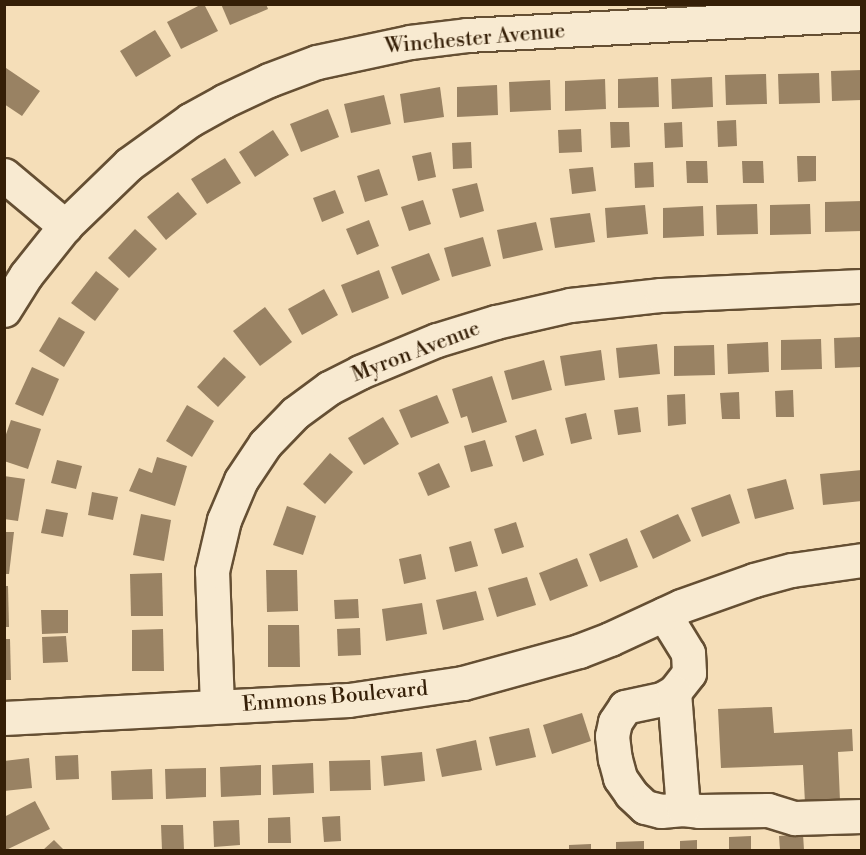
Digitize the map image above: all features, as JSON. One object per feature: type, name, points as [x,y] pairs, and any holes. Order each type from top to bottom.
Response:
[{"type":"street","name":"Winchester Avenue","points":[[4,310],[26,275],[65,226],[129,164],[190,120],[269,80],[354,52],[467,35],[861,14]]},
{"type":"street","points":[[4,175],[65,226]]},
{"type":"street","name":"Myron Avenue","points":[[217,706],[212,572],[224,520],[241,480],[265,444],[295,413],[329,388],[360,372],[437,340],[495,322],[570,305],[661,295],[861,286]]},
{"type":"street","name":"Emmons Boulevard","points":[[4,718],[349,700],[463,683],[579,651],[717,591],[802,568],[861,560]]},
{"type":"street","points":[[664,614],[688,653],[689,673],[674,692],[662,699],[625,707],[615,722],[612,736],[620,778],[631,794],[645,807],[661,811],[768,810],[795,818],[861,816]]},
{"type":"street","points":[[674,692],[683,809]]},
{"type":"building","points":[[202,4],[218,31],[181,49],[167,22]]},
{"type":"building","points":[[221,4],[266,4],[268,9],[230,25]]},
{"type":"building","points":[[155,30],[171,56],[136,77],[120,51]]},
{"type":"building","points":[[6,68],[40,91],[22,116],[4,104]]},
{"type":"building","points":[[862,70],[862,100],[832,101],[831,71]]},
{"type":"building","points":[[819,73],[820,103],[779,104],[778,74]]},
{"type":"building","points":[[766,74],[767,104],[726,105],[725,75]]},
{"type":"building","points":[[658,77],[659,107],[618,108],[618,79]]},
{"type":"building","points":[[712,77],[713,107],[672,109],[671,79]]},
{"type":"building","points":[[605,79],[606,109],[565,111],[565,81]]},
{"type":"building","points":[[550,80],[551,110],[510,112],[509,82]]},
{"type":"building","points":[[497,85],[498,115],[457,117],[457,87]]},
{"type":"building","points":[[440,87],[444,117],[404,123],[400,94]]},
{"type":"building","points":[[384,95],[391,124],[351,133],[344,104]]},
{"type":"building","points":[[328,109],[339,137],[301,152],[290,124]]},
{"type":"building","points":[[736,120],[737,146],[718,147],[717,121]]},
{"type":"building","points":[[610,122],[629,122],[630,147],[611,148]]},
{"type":"building","points":[[682,122],[683,147],[665,148],[664,123]]},
{"type":"building","points":[[581,129],[582,152],[559,153],[558,130]]},
{"type":"building","points":[[273,130],[289,155],[255,177],[239,152]]},
{"type":"building","points":[[471,142],[472,168],[453,169],[452,143]]},
{"type":"building","points":[[431,152],[436,177],[418,181],[412,156]]},
{"type":"building","points":[[797,156],[816,156],[816,181],[798,182]]},
{"type":"building","points":[[225,158],[241,183],[207,204],[191,179]]},
{"type":"building","points":[[686,161],[707,161],[708,183],[687,183]]},
{"type":"building","points":[[742,161],[763,161],[764,183],[743,183]]},
{"type":"building","points":[[653,162],[654,187],[635,188],[634,163]]},
{"type":"building","points":[[593,167],[596,191],[572,194],[569,169]]},
{"type":"building","points":[[379,169],[388,195],[365,202],[357,176]]},
{"type":"building","points":[[477,183],[484,211],[460,218],[452,189]]},
{"type":"building","points":[[335,190],[344,213],[322,222],[313,198]]},
{"type":"building","points":[[178,192],[197,214],[166,240],[147,217]]},
{"type":"building","points":[[423,200],[431,224],[409,231],[401,207]]},
{"type":"building","points":[[862,201],[862,231],[825,232],[825,202]]},
{"type":"building","points":[[757,204],[758,234],[717,235],[716,205]]},
{"type":"building","points":[[810,204],[811,234],[770,235],[770,205]]},
{"type":"building","points":[[645,205],[648,234],[607,238],[605,208]]},
{"type":"building","points":[[703,206],[704,236],[663,238],[663,208]]},
{"type":"building","points":[[590,213],[595,242],[555,248],[550,218]]},
{"type":"building","points":[[369,220],[379,246],[357,255],[346,229]]},
{"type":"building","points":[[536,222],[543,250],[503,259],[497,230]]},
{"type":"building","points":[[135,229],[157,249],[129,278],[108,258]]},
{"type":"building","points":[[483,237],[491,266],[452,277],[444,248]]},
{"type":"building","points":[[429,253],[440,280],[402,295],[391,267]]},
{"type":"building","points":[[379,270],[389,298],[352,313],[341,285]]},
{"type":"building","points":[[96,271],[119,289],[95,321],[71,303]]},
{"type":"building","points":[[324,289],[338,315],[302,335],[288,309]]},
{"type":"building","points":[[265,307],[292,342],[260,366],[233,331]]},
{"type":"building","points":[[59,317],[85,332],[64,367],[39,351]]},
{"type":"building","points":[[862,337],[862,367],[835,368],[834,338]]},
{"type":"building","points":[[821,339],[822,369],[781,370],[781,340]]},
{"type":"building","points":[[768,342],[769,372],[728,374],[727,344]]},
{"type":"building","points":[[657,344],[660,374],[619,378],[616,348]]},
{"type":"building","points":[[714,345],[715,375],[674,376],[674,346]]},
{"type":"building","points":[[601,350],[605,380],[565,386],[560,356]]},
{"type":"building","points":[[224,357],[246,377],[218,407],[197,387]]},
{"type":"building","points":[[544,360],[552,390],[512,400],[504,371]]},
{"type":"building","points":[[32,367],[59,379],[43,416],[15,404]]},
{"type":"building","points":[[492,376],[507,422],[472,433],[467,416],[461,418],[452,389]]},
{"type":"building","points":[[793,390],[794,417],[776,417],[775,391]]},
{"type":"building","points":[[739,392],[740,419],[722,419],[720,393]]},
{"type":"building","points":[[685,394],[686,424],[668,426],[667,395]]},
{"type":"building","points":[[437,395],[449,423],[411,438],[399,410]]},
{"type":"building","points":[[187,405],[214,421],[192,457],[166,441]]},
{"type":"building","points":[[638,407],[641,432],[618,435],[614,410]]},
{"type":"building","points":[[586,413],[592,439],[571,444],[565,418]]},
{"type":"building","points":[[383,417],[399,444],[364,465],[348,438]]},
{"type":"building","points":[[11,420],[41,429],[28,469],[4,461],[4,440]]},
{"type":"building","points":[[536,429],[544,455],[523,462],[515,436]]},
{"type":"building","points":[[485,440],[493,466],[471,472],[464,446]]},
{"type":"building","points":[[330,453],[353,472],[325,504],[303,484]]},
{"type":"building","points":[[157,457],[187,466],[175,506],[129,491],[139,468],[152,473]]},
{"type":"building","points":[[57,460],[82,466],[76,489],[51,483]]},
{"type":"building","points":[[439,463],[450,487],[428,496],[418,473]]},
{"type":"building","points":[[862,470],[862,501],[823,505],[820,474]]},
{"type":"building","points":[[4,476],[25,479],[18,521],[4,519]]},
{"type":"building","points":[[786,479],[794,509],[755,519],[747,489]]},
{"type":"building","points":[[92,492],[118,497],[113,520],[88,515]]},
{"type":"building","points":[[730,494],[740,523],[702,537],[691,508]]},
{"type":"building","points":[[287,506],[316,516],[303,555],[273,545]]},
{"type":"building","points":[[46,509],[68,513],[63,537],[41,533]]},
{"type":"building","points":[[141,514],[171,520],[164,561],[133,555]]},
{"type":"building","points":[[678,514],[691,541],[653,559],[640,531]]},
{"type":"building","points":[[516,522],[524,547],[502,554],[494,529]]},
{"type":"building","points":[[4,532],[14,532],[9,574],[4,574]]},
{"type":"building","points":[[627,538],[638,567],[600,582],[589,554]]},
{"type":"building","points":[[471,541],[478,566],[455,572],[449,547]]},
{"type":"building","points":[[421,554],[426,579],[404,584],[399,559]]},
{"type":"building","points":[[577,558],[588,586],[550,601],[539,573]]},
{"type":"building","points":[[266,570],[297,570],[298,611],[267,612]]},
{"type":"building","points":[[162,573],[163,616],[131,616],[130,574]]},
{"type":"building","points":[[527,577],[536,605],[497,617],[488,588]]},
{"type":"building","points":[[4,586],[8,586],[9,627],[4,627]]},
{"type":"building","points":[[476,591],[484,620],[443,630],[436,600]]},
{"type":"building","points":[[358,599],[359,618],[335,619],[334,600]]},
{"type":"building","points":[[422,603],[427,634],[386,641],[382,609]]},
{"type":"building","points":[[41,610],[68,610],[68,633],[42,634]]},
{"type":"building","points":[[268,625],[299,625],[300,667],[268,667]]},
{"type":"building","points":[[360,628],[361,655],[338,656],[337,629]]},
{"type":"building","points":[[163,629],[164,671],[132,671],[132,630]]},
{"type":"building","points":[[66,636],[68,662],[43,663],[42,637]]},
{"type":"building","points":[[4,639],[10,639],[11,680],[4,680]]},
{"type":"building","points":[[772,707],[774,733],[852,729],[853,751],[838,752],[840,801],[805,803],[803,765],[721,768],[718,709]]},
{"type":"building","points":[[582,713],[591,741],[552,754],[543,725]]},
{"type":"building","points":[[529,728],[536,757],[496,766],[489,737]]},
{"type":"building","points":[[476,740],[482,770],[442,777],[436,749]]},
{"type":"building","points":[[422,752],[425,781],[384,786],[381,756]]},
{"type":"building","points":[[78,755],[79,779],[56,780],[55,756]]},
{"type":"building","points":[[29,758],[32,788],[4,791],[4,761]]},
{"type":"building","points":[[370,760],[371,790],[330,791],[329,761]]},
{"type":"building","points":[[313,763],[314,793],[273,795],[272,765]]},
{"type":"building","points":[[261,765],[261,795],[221,797],[220,767]]},
{"type":"building","points":[[206,768],[206,797],[166,799],[165,769]]},
{"type":"building","points":[[152,769],[153,799],[112,800],[111,771]]},
{"type":"building","points":[[35,801],[50,829],[6,850],[4,817]]},
{"type":"building","points":[[340,816],[341,841],[324,842],[322,817]]},
{"type":"building","points":[[290,817],[291,843],[268,843],[268,818]]},
{"type":"building","points":[[239,820],[240,845],[214,847],[213,821]]},
{"type":"building","points":[[161,825],[183,825],[184,850],[162,850]]},
{"type":"building","points":[[803,834],[804,850],[780,850],[779,836]]},
{"type":"building","points":[[751,836],[751,850],[729,850],[729,837]]},
{"type":"building","points":[[54,840],[64,850],[43,850]]},
{"type":"building","points":[[697,840],[697,850],[680,850],[680,841]]},
{"type":"building","points":[[644,841],[644,850],[616,850],[616,842]]},
{"type":"building","points":[[591,844],[591,850],[569,850],[569,845]]}]
